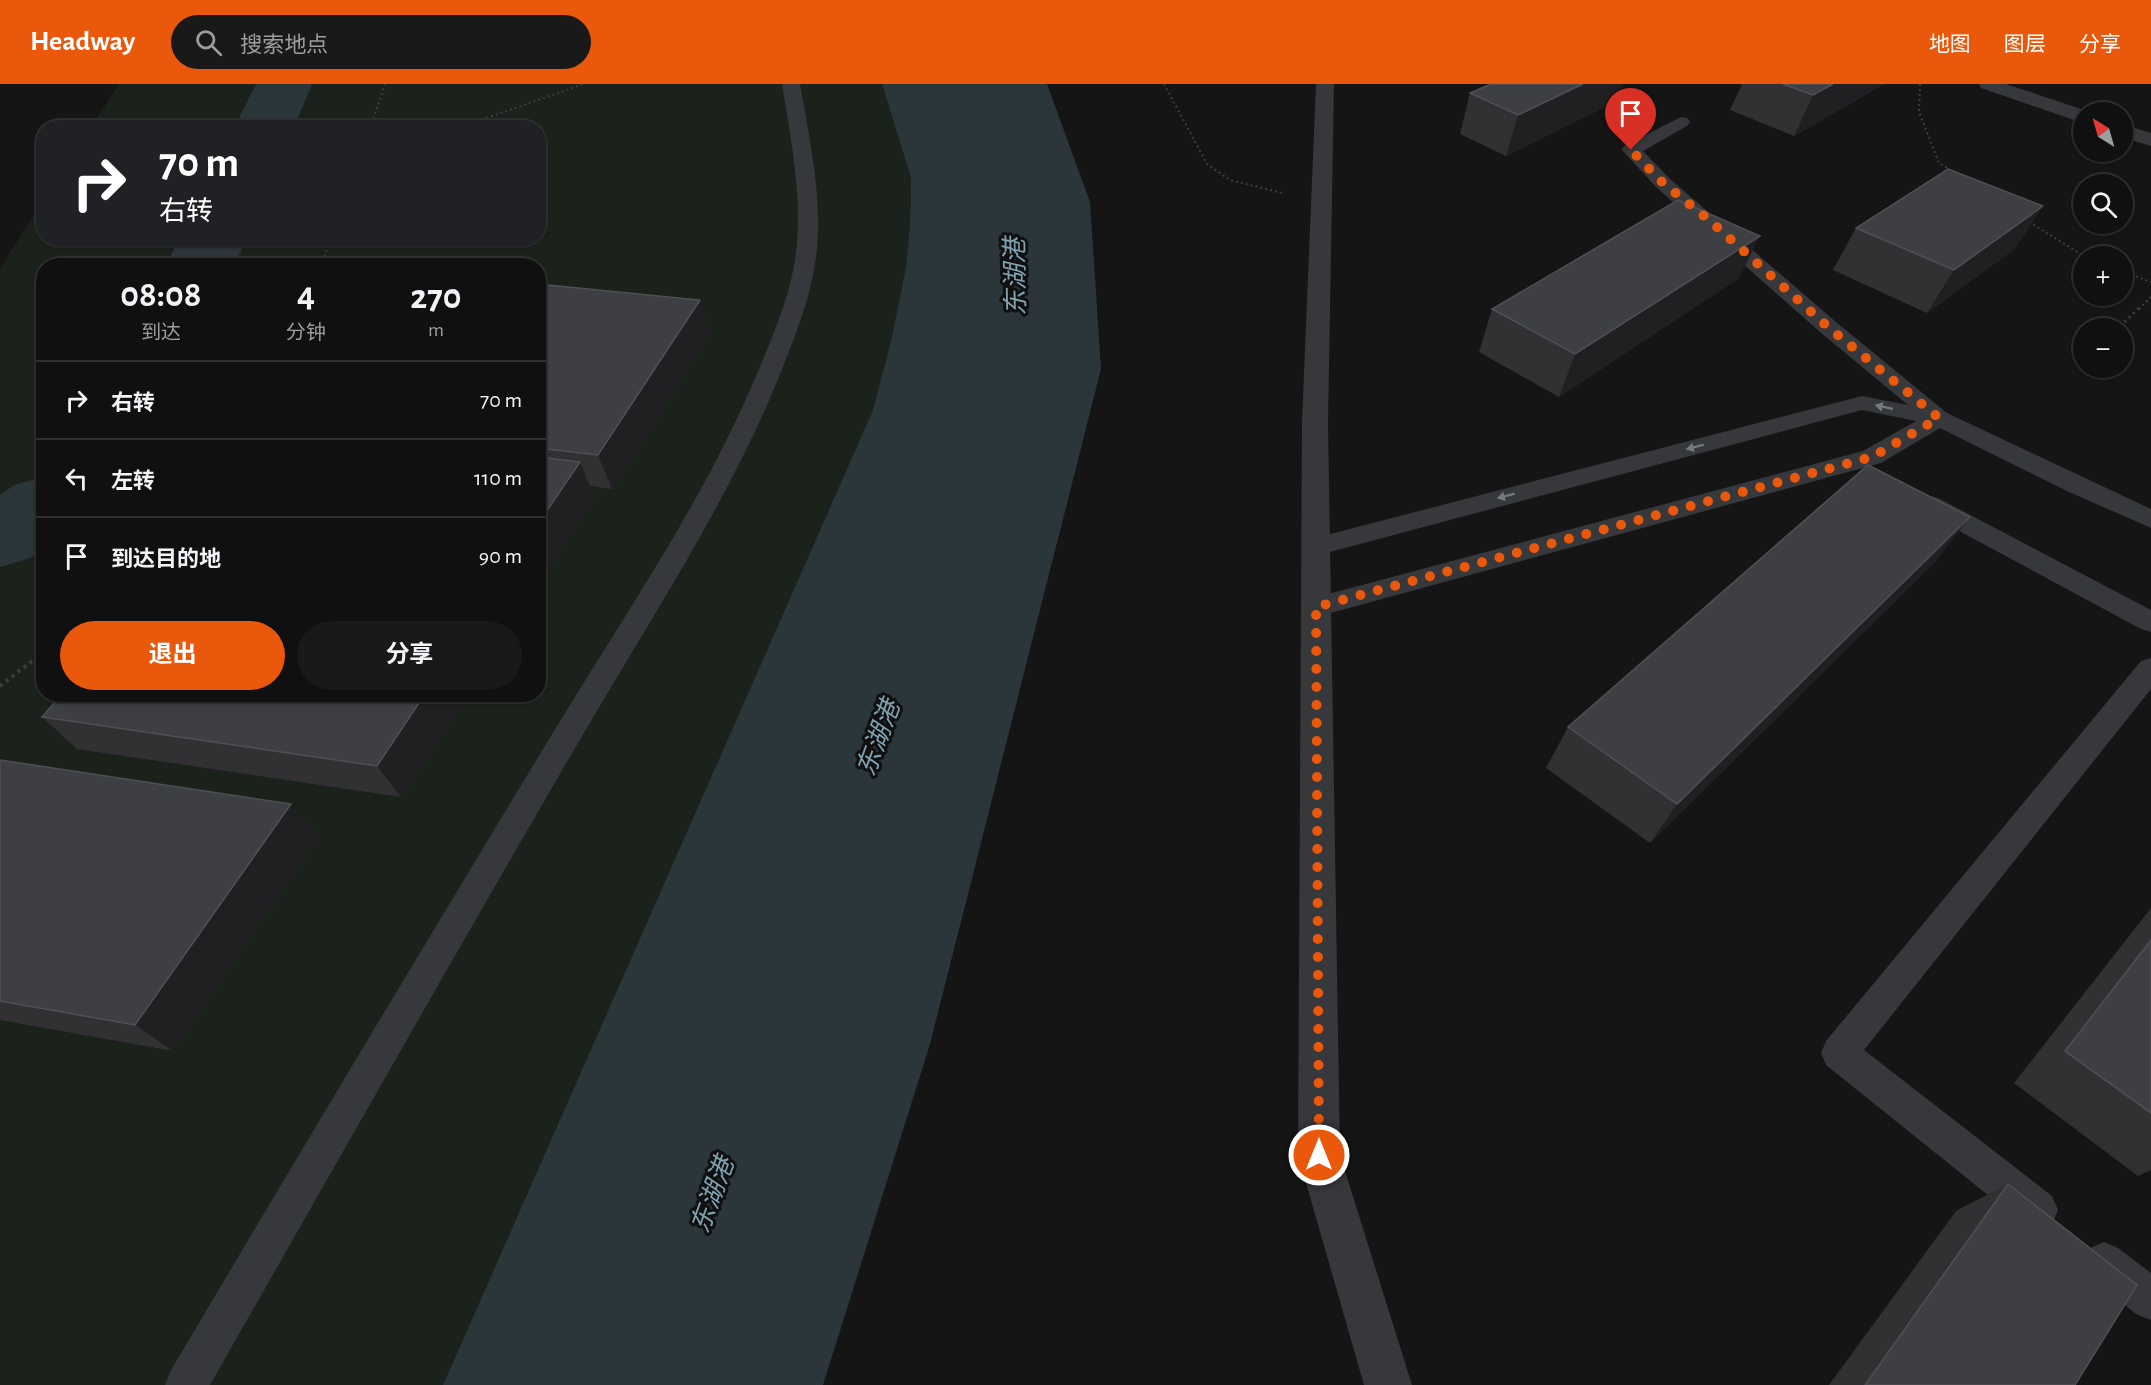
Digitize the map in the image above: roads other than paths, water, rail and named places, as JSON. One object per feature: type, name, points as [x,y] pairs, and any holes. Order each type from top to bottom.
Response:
[{"type":"street","points":[[1324,84],[1315,422],[1319,1155],[1388,1385]]},
{"type":"street","points":[[1988,84],[2073,113]]},
{"type":"street","points":[[2133,134],[2151,140]]},
{"type":"lane","points":[[186,1385],[567,735],[712,493],[758,402],[794,306],[803,273],[808,228],[809,198],[791,84]]},
{"type":"lane","points":[[1681,122],[1631,150],[1663,183],[1708,219],[1828,327],[1939,418],[2151,519]]},
{"type":"lane","points":[[1315,547],[1862,402],[1939,418]]},
{"type":"lane","points":[[1316,607],[1872,457],[1939,418]]},
{"type":"lane","points":[[1851,463],[1882,479]]},
{"type":"lane","points":[[1913,496],[2151,622]]},
{"type":"lane","points":[[2151,669],[1839,1053],[2151,1299]]},
{"type":"water","name":"东湖港","points":[[882,84],[1047,84],[1090,202],[1101,369],[930,1044],[823,1385],[443,1385],[873,410],[891,341],[906,267],[910,223],[911,178]]},
{"type":"waterway","points":[[268,120],[284,84]]},
{"type":"waterway","points":[[204,258],[209,246]]},
{"type":"waterway","points":[[0,537],[36,511]]}]
